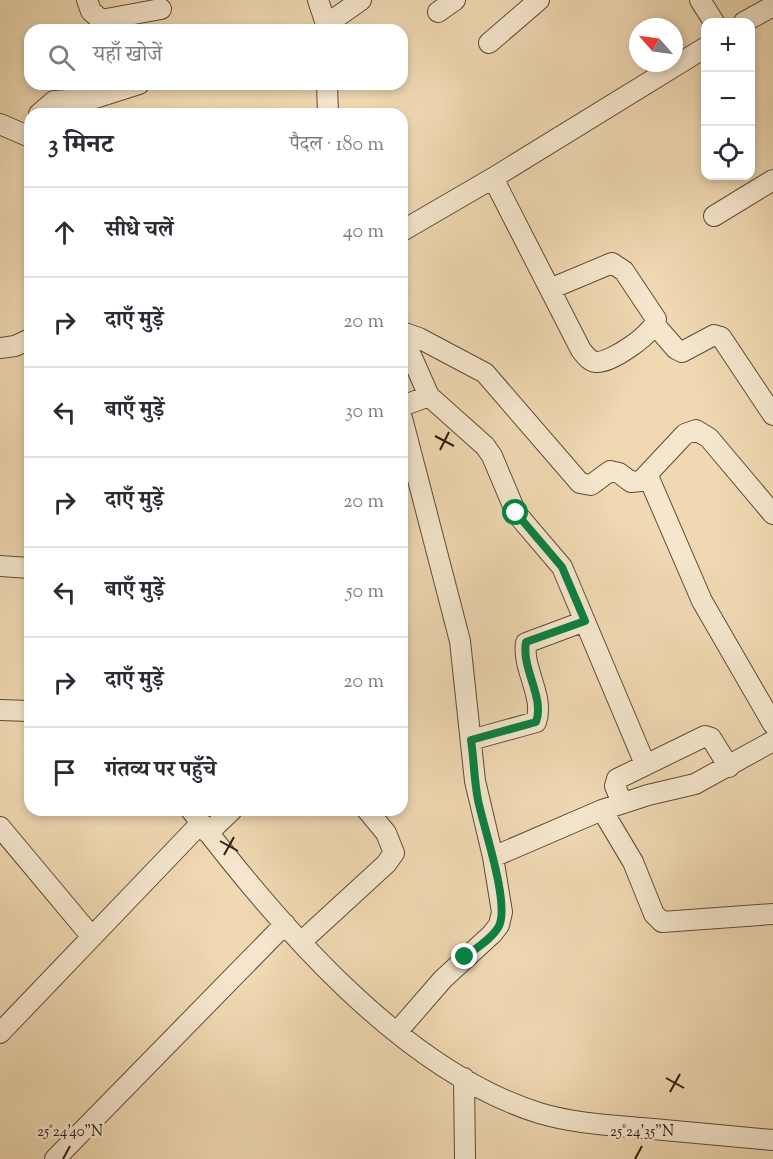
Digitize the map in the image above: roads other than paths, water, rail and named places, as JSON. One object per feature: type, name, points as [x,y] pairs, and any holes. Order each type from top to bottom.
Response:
[{"type":"street","points":[[87,0],[91,11],[101,20],[160,9]]},
{"type":"street","points":[[318,0],[326,24]]},
{"type":"street","points":[[331,24],[361,0]]},
{"type":"street","points":[[438,12],[455,0]]},
{"type":"street","points":[[489,43],[539,0]]},
{"type":"street","points":[[700,0],[711,18]]},
{"type":"street","points":[[751,18],[773,6]]},
{"type":"street","points":[[408,228],[493,178],[701,49]]},
{"type":"street","points":[[46,108],[54,101],[95,98],[120,90]]},
{"type":"street","points":[[327,90],[328,108]]},
{"type":"street","points":[[0,124],[24,133]]},
{"type":"street","points":[[493,178],[581,350],[587,358],[595,362],[609,359],[650,333],[656,326],[656,319],[624,271],[612,263],[550,289]]},
{"type":"street","points":[[714,216],[773,180]]},
{"type":"street","points":[[656,326],[676,349],[682,352],[714,334],[721,337],[773,415]]},
{"type":"street","points":[[408,336],[437,347],[484,373],[580,483],[591,484],[610,471],[619,473],[631,482],[641,481],[685,434],[696,430],[709,438],[773,514]]},
{"type":"street","points":[[0,348],[15,346],[24,342]]},
{"type":"street","points":[[408,348],[429,396],[479,439],[492,456],[516,513],[562,567],[645,764]]},
{"type":"street","points":[[408,404],[429,396]]},
{"type":"street","points":[[398,1032],[443,979],[499,925],[502,912],[493,857],[478,800],[460,641],[408,441]]},
{"type":"street","points":[[648,476],[702,601],[773,724]]},
{"type":"street","points":[[0,566],[24,568]]},
{"type":"street","points":[[471,740],[536,722],[539,713],[526,659],[526,642],[585,621]]},
{"type":"street","points":[[0,710],[24,711]]},
{"type":"street","points":[[622,803],[615,786],[617,779],[705,735],[711,738],[729,767]]},
{"type":"street","points":[[493,857],[602,810],[695,784],[773,741]]},
{"type":"street","points":[[602,810],[633,862],[654,914],[662,922],[773,914]]},
{"type":"street","points":[[2,1028],[92,937],[200,822],[216,816]]},
{"type":"street","points":[[301,942],[386,864],[394,853],[386,833],[372,816]]},
{"type":"street","points":[[200,822],[301,942],[398,1032],[464,1078],[539,1113],[588,1123],[773,1140]]},
{"type":"street","points":[[0,827],[92,937]]},
{"type":"street","points":[[55,1159],[285,924]]},
{"type":"street","points":[[464,1078],[465,1159]]}]
